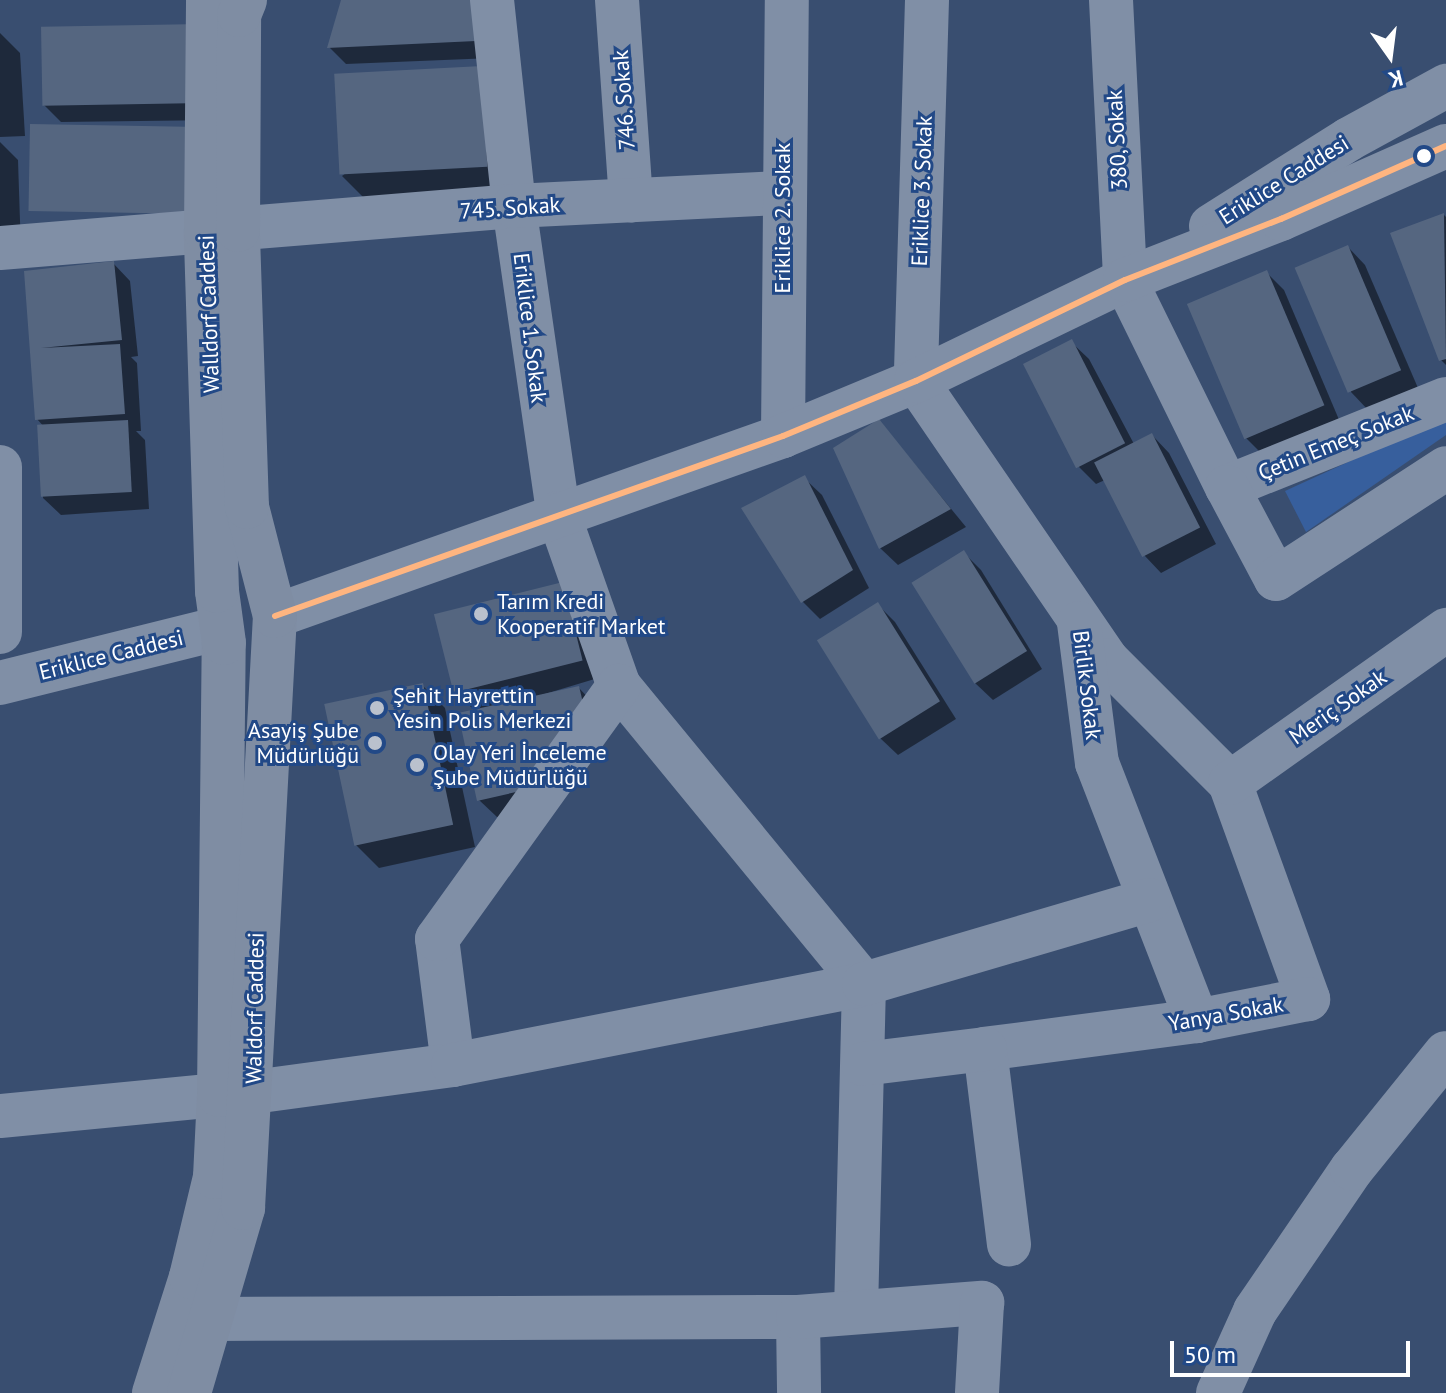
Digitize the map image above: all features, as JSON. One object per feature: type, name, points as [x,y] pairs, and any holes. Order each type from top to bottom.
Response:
[{"type":"main road","name":"Walldorf Caddesi","points":[[208,0],[222,231],[247,507],[272,629]]},
{"type":"main road","name":"Walldorf Caddesi","points":[[222,636],[222,231],[239,15],[245,0]]},
{"type":"main road","points":[[222,636],[232,607],[244,600],[264,604],[272,629]]},
{"type":"main road","name":"Waldorf Caddesi","points":[[154,1393],[191,1277],[236,1094],[272,629]]},
{"type":"main road","name":"Waldorf Caddesi","points":[[189,1393],[243,1208],[236,1094],[222,636]]},
{"type":"street","name":"Eriklice 1. Sokak","points":[[492,0],[514,206],[558,513],[619,686]]},
{"type":"street","name":"746. Sokak","points":[[617,0],[631,201]]},
{"type":"street","name":"Eriklice 2. Sokak","points":[[783,436],[782,193],[787,0]]},
{"type":"street","name":"Eriklice 3. Sokak","points":[[916,381],[927,0]]},
{"type":"street","name":"380, Sokak","points":[[1111,0],[1125,280]]},
{"type":"street","name":"Eriklice Caddesi","points":[[1125,280],[1349,139],[1446,86]]},
{"type":"street","name":"Eriklice Caddesi","points":[[272,629],[558,513],[783,436],[916,381],[1125,280],[1281,219],[1446,146]]},
{"type":"street","name":"745. Sokak","points":[[0,248],[514,206],[782,193]]},
{"type":"street","name":"Çetin Emeç Sokak","points":[[1125,280],[1276,579],[1446,468]]},
{"type":"street","name":"Birlik Sokak","points":[[916,381],[1079,619],[1097,763],[1197,1021]]},
{"type":"street","name":"Çetin Emeç Sokak","points":[[1227,487],[1446,399]]},
{"type":"street","points":[[0,467],[0,632]]},
{"type":"street","name":"Yanya Sokak","points":[[863,1064],[1197,1021],[1308,999],[1230,783],[1107,660],[1079,619]]},
{"type":"street","name":"Meriç Sokak","points":[[1230,783],[1446,630]]},
{"type":"street","name":"Eriklice Caddesi","points":[[0,683],[222,636]]},
{"type":"street","points":[[453,1065],[437,939],[619,686],[864,984],[856,1309]]},
{"type":"street","points":[[0,1116],[236,1094],[453,1065],[864,984],[1149,900]]},
{"type":"street","points":[[985,1049],[1009,1245]]},
{"type":"street","points":[[1218,1393],[1255,1311],[1352,1169],[1446,1053]]},
{"type":"street","points":[[211,1319],[798,1317],[856,1309],[982,1303],[977,1393]]},
{"type":"street","points":[[798,1317],[799,1393]]},
{"type":"shaded area","points":[[1446,417],[1446,435],[1306,532],[1285,491]]},
{"type":"building","points":[[341,0],[475,0],[476,41],[327,48]]},
{"type":"building","points":[[202,24],[203,103],[42,106],[41,27]]},
{"type":"building","points":[[482,66],[487,167],[339,175],[334,74]]},
{"type":"building","points":[[30,124],[200,127],[198,214],[29,211]]},
{"type":"building","points":[[1444,213],[1446,359],[1439,361],[1390,233]]},
{"type":"building","points":[[1348,245],[1401,370],[1348,393],[1295,268]]},
{"type":"building","points":[[114,261],[122,340],[41,348],[120,344],[125,414],[35,420],[24,271]]},
{"type":"building","points":[[1267,270],[1324,405],[1244,439],[1187,304]]},
{"type":"building","points":[[1072,339],[1125,443],[1076,468],[1023,364]]},
{"type":"building","points":[[879,419],[951,509],[879,549],[833,448]]},
{"type":"building","points":[[128,420],[132,492],[41,497],[37,425]]},
{"type":"building","points":[[1152,433],[1200,527],[1142,557],[1094,463]]},
{"type":"building","points":[[805,475],[853,570],[801,603],[741,508]]},
{"type":"building","points":[[964,550],[1027,651],[974,684],[911,583]]},
{"type":"building","points":[[563,582],[583,661],[454,693],[434,614]]},
{"type":"building","points":[[878,602],[940,701],[879,739],[817,640]]},
{"type":"building","points":[[423,683],[453,825],[354,846],[324,704]]},
{"type":"building","points":[[579,686],[583,703],[516,792],[477,801],[458,713]]},
{"type":"transit line","points":[[275,616],[783,436],[916,381],[1125,280],[1281,219],[1446,146]]},
{"type":"place","name":"Tarım Kredi Kooperatif Market","points":[[481,614]]},
{"type":"place","name":"Şehit Hayrettin Yesin Polis Merkezi","points":[[377,708]]},
{"type":"place","name":"Asayiş Şube Müdürlüğü","points":[[375,743]]},
{"type":"place","name":"Olay Yeri İnceleme Şube Müdürlüğü","points":[[417,765]]}]
